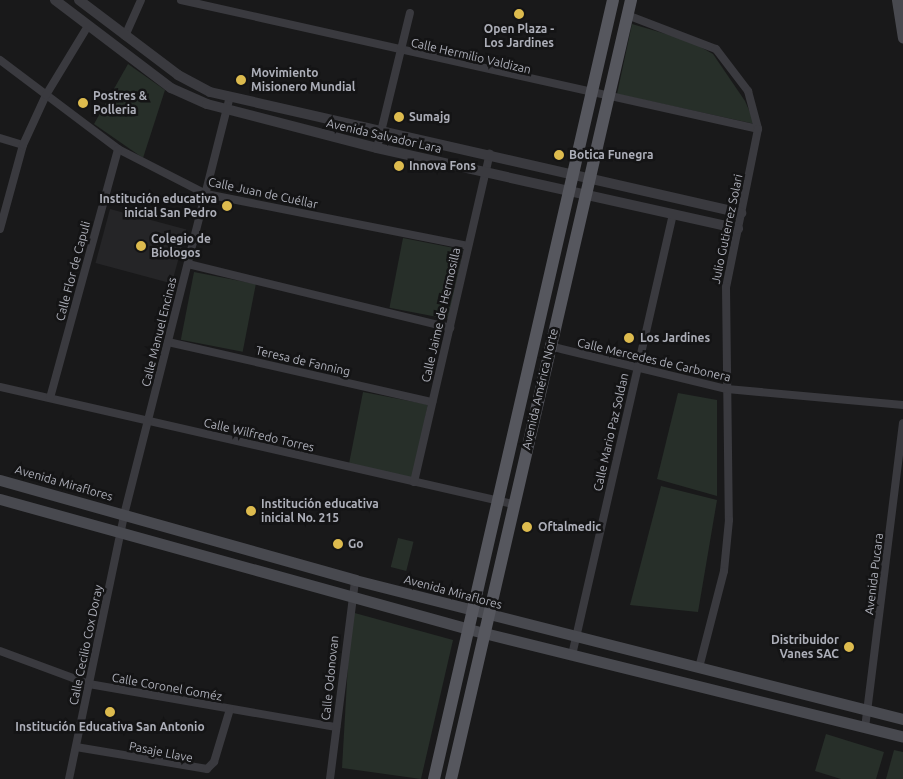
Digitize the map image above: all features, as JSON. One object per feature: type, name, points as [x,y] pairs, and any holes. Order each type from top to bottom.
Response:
[{"type":"main road","name":"Avenida América Norte","points":[[434,779],[613,0]]},
{"type":"main road","name":"Avenida América Norte","points":[[451,779],[513,504],[631,0]]},
{"type":"main road","points":[[896,0],[903,38]]},
{"type":"main road","name":"Avenida Miraflores","points":[[0,480],[472,611],[903,719]]},
{"type":"main road","points":[[0,499],[468,629],[903,737]]},
{"type":"main road","points":[[704,669],[704,688]]},
{"type":"street","name":"Avenida Salvador Lara","points":[[56,0],[171,88],[227,111],[377,148],[569,189],[738,229]]},
{"type":"street","name":"Avenida Salvador Lara","points":[[79,0],[178,75],[230,98],[490,154],[742,213]]},
{"type":"street","points":[[125,36],[141,0]]},
{"type":"street","name":"Calle Hermilio Valdizan","points":[[181,0],[591,94],[609,96],[758,129]]},
{"type":"street","points":[[377,148],[410,13]]},
{"type":"street","name":"Julio Gutierrez Solari","points":[[628,15],[716,49],[748,91],[758,129],[726,287],[727,389],[724,571],[704,669]]},
{"type":"street","points":[[0,229],[23,145],[46,96],[88,26]]},
{"type":"street","name":"Calle Juan de Cuéllar","points":[[0,60],[118,150],[206,194],[468,246]]},
{"type":"street","name":"Calle Manuel Encinas","points":[[124,515],[230,98]]},
{"type":"street","points":[[0,138],[23,145]]},
{"type":"street","name":"Calle Flor de Capuli","points":[[50,398],[118,150]]},
{"type":"street","name":"Calle Jaime de Hermosilla","points":[[414,482],[490,154]]},
{"type":"street","name":"Calle Mario Paz Soldan","points":[[572,655],[673,214]]},
{"type":"street","points":[[188,264],[450,328]]},
{"type":"street","name":"Teresa de Fanning","points":[[168,342],[432,402]]},
{"type":"street","name":"Calle Mercedes de Carbonera","points":[[550,346],[727,389],[903,405]]},
{"type":"street","name":"Calle Wilfredo Torres","points":[[0,387],[513,504]]},
{"type":"street","name":"Avenida Pucara","points":[[865,728],[870,711],[903,423]]},
{"type":"street","name":"Calle Cecilio Cox Doray","points":[[69,779],[124,515]]},
{"type":"street","name":"Calle Odonovan","points":[[330,779],[350,596],[355,580]]},
{"type":"street","name":"Calle Coronel Goméz","points":[[0,652],[89,684],[336,727]]},
{"type":"street","name":"Pasaje Llave","points":[[76,747],[207,769],[214,762],[230,709]]},
{"type":"shaded area","points":[[632,24],[690,41],[713,54],[745,101],[755,124],[617,94]]},
{"type":"shaded area","points":[[128,64],[165,90],[143,158],[94,124]]},
{"type":"shaded area","name":"Colegio de Biologos","points":[[110,209],[186,229],[172,284],[96,263]]},
{"type":"shaded area","points":[[403,238],[463,250],[449,319],[389,308]]},
{"type":"shaded area","points":[[194,272],[256,284],[243,352],[181,340]]},
{"type":"shaded area","points":[[363,392],[428,405],[413,479],[348,467]]},
{"type":"shaded area","points":[[678,393],[717,400],[717,496],[657,479]]},
{"type":"shaded area","points":[[661,486],[717,500],[698,612],[630,605]]},
{"type":"shaded area","points":[[398,538],[414,542],[406,571],[391,567]]},
{"type":"shaded area","points":[[351,612],[453,640],[421,779],[342,768]]},
{"type":"shaded area","points":[[826,734],[884,752],[876,779],[841,779],[815,771]]},
{"type":"shaded area","points":[[894,750],[903,752],[903,779],[886,779]]},
{"type":"place","name":"Open Plaza - Los Jardines","points":[[519,14]]},
{"type":"place","name":"Movimiento Misionero Mundial","points":[[241,80]]},
{"type":"place","name":"Postres & Polleria","points":[[83,103]]},
{"type":"place","name":"Sumajg","points":[[399,117]]},
{"type":"place","name":"Botica Funegra","points":[[559,155]]},
{"type":"place","name":"Innova Fons","points":[[399,166]]},
{"type":"place","name":"Institución educativa inicial San Pedro","points":[[227,206]]},
{"type":"place","name":"Colegio de Biologos","points":[[141,246]]},
{"type":"place","name":"Los Jardines","points":[[629,338]]},
{"type":"place","name":"Institución educativa inicial No. 215","points":[[251,511]]},
{"type":"place","name":"Oftalmedic","points":[[527,527]]},
{"type":"place","name":"Go","points":[[338,544]]},
{"type":"place","name":"Distribuidor Vanes SAC","points":[[849,647]]},
{"type":"place","name":"Institución Educativa San Antonio","points":[[110,712]]}]
